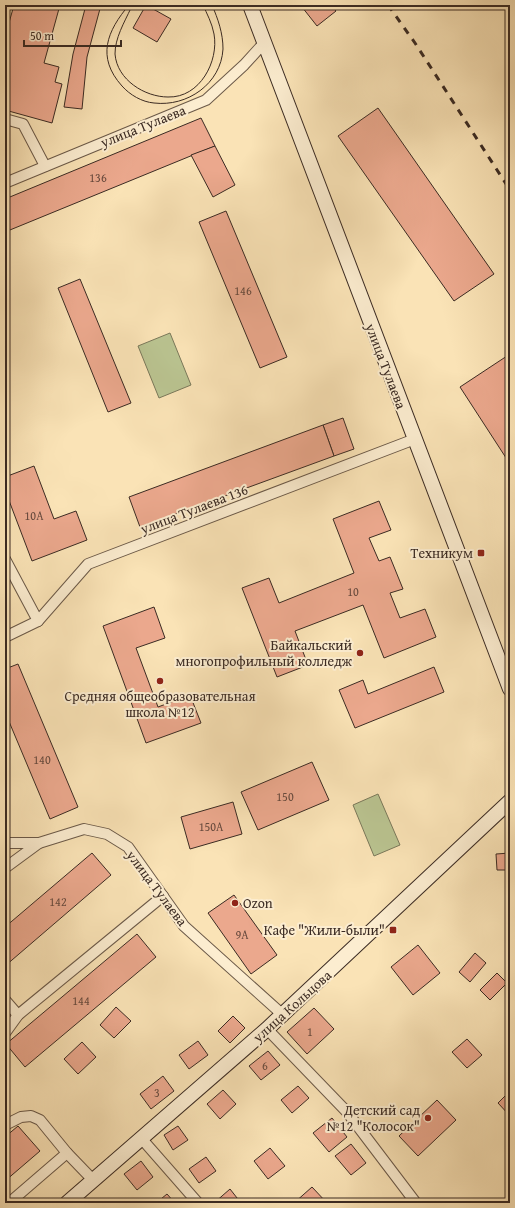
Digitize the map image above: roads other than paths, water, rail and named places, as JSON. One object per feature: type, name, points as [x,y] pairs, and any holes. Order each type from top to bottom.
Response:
[{"type":"main road","name":"улица Тулаева","points":[[250,5],[510,689]]},
{"type":"main road","name":"улица Кольцова","points":[[67,1203],[267,1030],[510,801]]},
{"type":"street","name":"улица Тулаева","points":[[5,183],[206,100],[244,66],[264,43]]},
{"type":"street","points":[[5,119],[23,124],[45,166]]},
{"type":"street","name":"улица Тулаева 136","points":[[5,636],[38,621],[88,564],[415,439]]},
{"type":"street","points":[[5,559],[38,621]]},
{"type":"street","name":"улица Тулаева","points":[[5,843],[39,843],[84,829],[107,834],[128,847],[184,926],[283,1015]]},
{"type":"street","points":[[5,868],[39,843]]},
{"type":"street","points":[[5,1033],[18,1015],[163,896]]},
{"type":"street","points":[[5,1000],[18,1015]]},
{"type":"street","points":[[267,1030],[347,1112],[416,1203]]},
{"type":"street","points":[[5,1125],[26,1116],[31,1116],[40,1120],[66,1153],[93,1180]]},
{"type":"street","points":[[141,1138],[198,1203]]},
{"type":"street","points":[[9,1203],[66,1153]]},
{"type":"tram line","points":[[129,5],[121,15],[110,34],[107,54],[109,65],[122,86],[132,95],[141,100],[154,103],[166,103],[190,97],[209,83],[216,73],[221,62],[223,43],[220,26],[212,5]]},
{"type":"tram line","points":[[131,8],[120,31],[115,48],[117,63],[121,72],[134,85],[150,94],[168,97],[179,96],[198,85],[210,66],[215,44],[214,34],[211,22],[203,5]]},
{"type":"railway","points":[[388,5],[415,43],[510,190]]},
{"type":"place","name":"Техникум","points":[[481,553]]},
{"type":"place","name":"Байкальский многопрофильный колледж","points":[[360,653]]},
{"type":"place","name":"Средняя общеобразовательная школа №12","points":[[160,681]]},
{"type":"place","name":"Ozon","points":[[235,903]]},
{"type":"place","name":"Кафе \"Жили-были\"","points":[[393,930]]},
{"type":"place","name":"Детский сад №12 \"Колосок\"","points":[[428,1118]]}]
